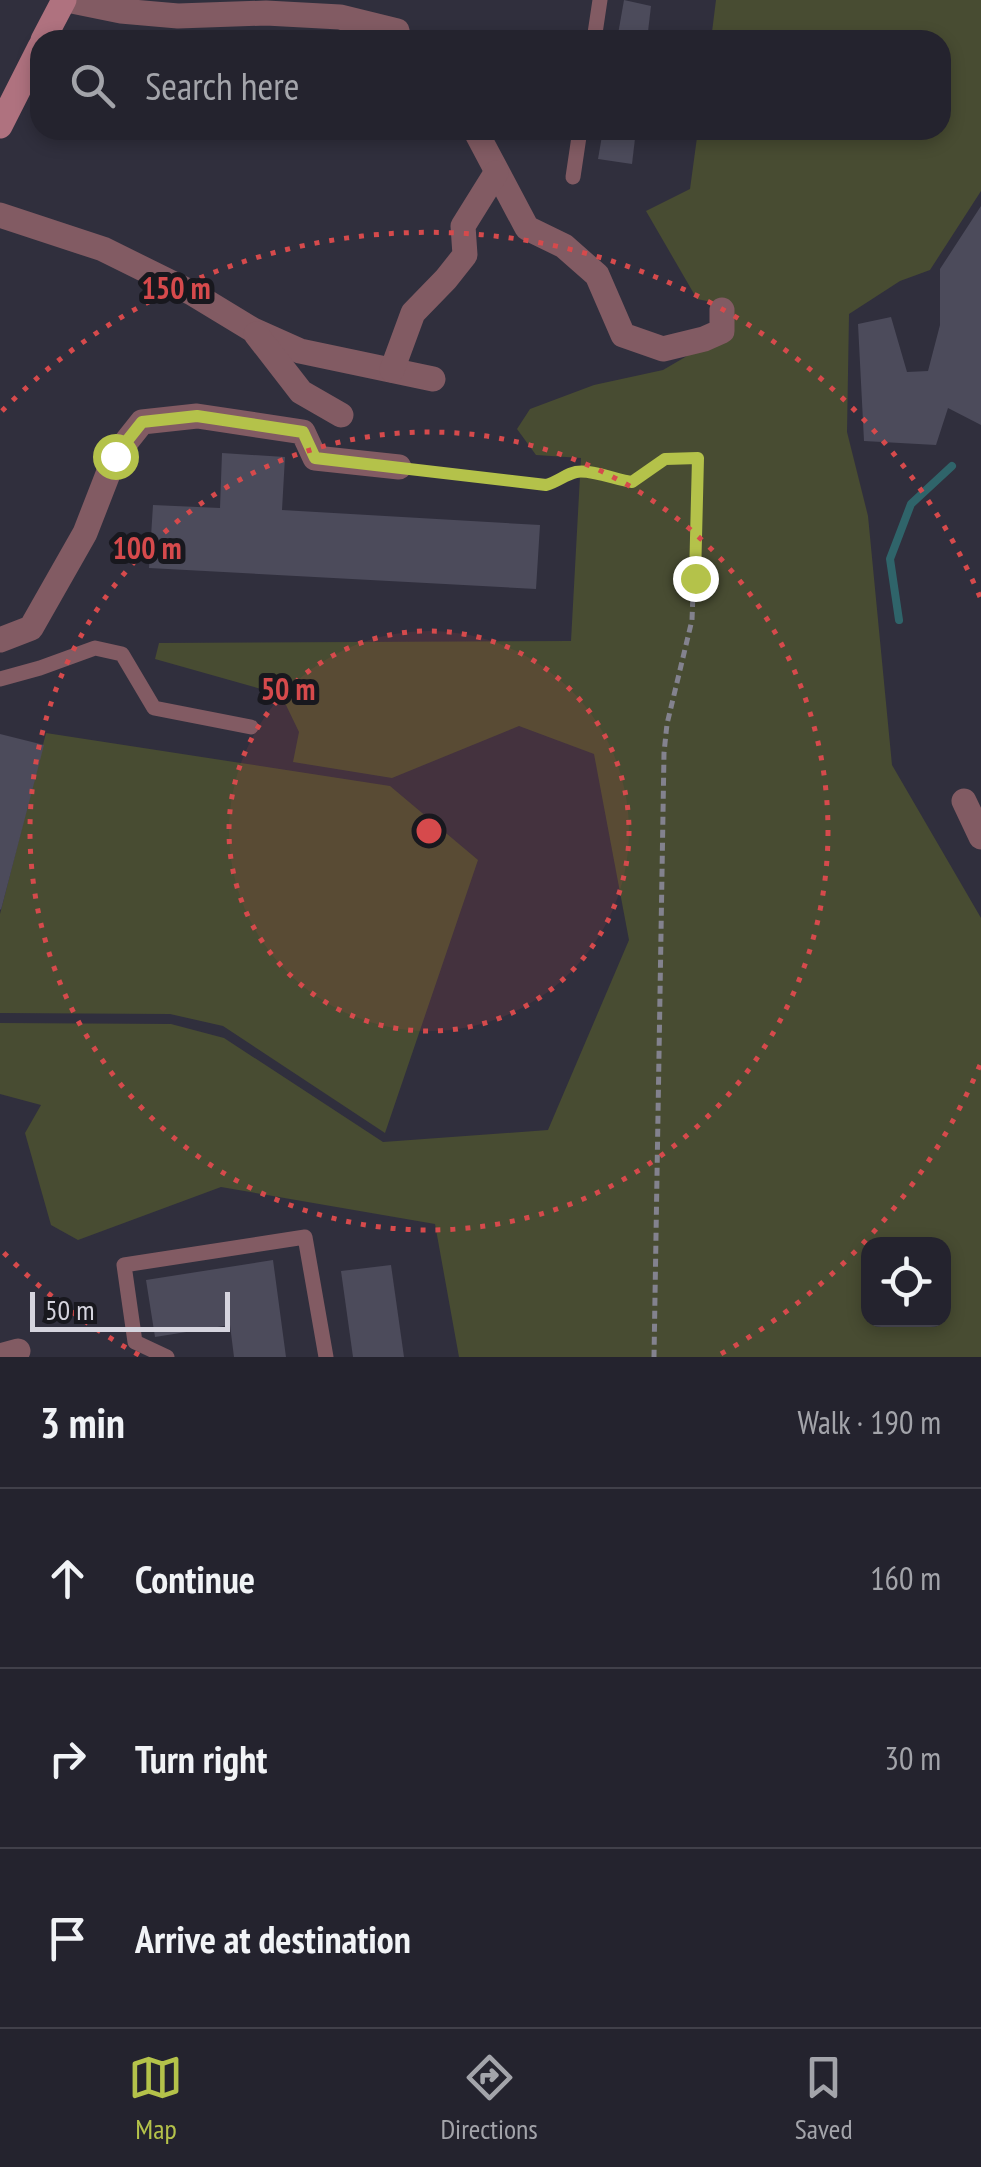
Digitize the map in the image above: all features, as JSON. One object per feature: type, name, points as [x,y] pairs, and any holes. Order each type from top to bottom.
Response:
[{"type":"street","points":[[49,30],[65,0],[121,11],[178,16],[340,17],[397,30]]},
{"type":"street","points":[[0,126],[30,67]]},
{"type":"street","points":[[480,140],[527,228],[564,246],[597,275],[623,334],[663,349],[677,346],[722,331],[722,310]]},
{"type":"street","points":[[392,370],[413,313],[465,255],[463,226],[496,172]]},
{"type":"street","points":[[0,215],[103,248],[300,351],[433,380]]},
{"type":"street","points":[[254,330],[301,392],[341,415]]},
{"type":"street","points":[[0,640],[31,628],[85,533],[115,456],[142,422],[197,416],[303,432],[315,458],[399,467]]},
{"type":"street","points":[[964,802],[981,837]]},
{"type":"lane","points":[[596,30],[600,0]]},
{"type":"lane","points":[[573,177],[579,140]]},
{"type":"lane","points":[[0,679],[94,648],[122,654],[154,708],[251,728]]},
{"type":"lane","points":[[166,1357],[135,1342],[124,1265],[305,1237],[326,1357]]},
{"type":"path","points":[[399,467],[546,485],[583,471],[632,482],[665,459],[698,458],[692,620],[664,753],[654,1357]]},
{"type":"green space","points":[[716,0],[981,0],[981,191],[930,270],[900,281],[849,314],[847,432],[868,516],[892,765],[981,918],[981,1357],[459,1357],[435,1224],[221,1187],[78,1240],[51,1225],[25,1133],[41,1105],[0,1094],[0,1023],[171,1024],[224,1038],[383,1142],[548,1130],[629,940],[594,754],[519,726],[392,778],[293,762],[299,732],[286,705],[261,689],[155,659],[159,643],[571,641],[581,458],[536,455],[517,429],[530,409],[594,385],[663,370],[723,335],[731,306],[697,299],[646,211],[690,189],[697,140],[951,140],[951,30],[712,30]]},
{"type":"green space","points":[[46,733],[390,786],[478,860],[385,1133],[223,1026],[170,1014],[0,1013],[0,914]]},
{"type":"building","points":[[624,0],[651,6],[648,30],[619,30]]},
{"type":"building","points":[[601,140],[635,140],[632,164],[598,159]]},
{"type":"building","points":[[981,206],[981,425],[948,408],[936,445],[864,441],[858,324],[891,317],[907,372],[928,371],[940,325],[940,269]]},
{"type":"building","points":[[222,453],[285,457],[282,510],[540,525],[536,589],[149,568],[153,505],[220,508]]},
{"type":"building","points":[[0,734],[44,745],[1,910],[0,909]]},
{"type":"building","points":[[273,1260],[286,1357],[234,1357],[230,1325],[155,1337],[146,1280]]},
{"type":"building","points":[[391,1265],[404,1357],[353,1357],[341,1271]]},
{"type":"waterway","points":[[899,620],[890,559],[911,504],[952,466]]},
{"type":"route","points":[[115,456],[142,422],[197,416],[303,432],[315,458],[546,485],[583,471],[632,482],[665,459],[698,458],[695,578]]}]
